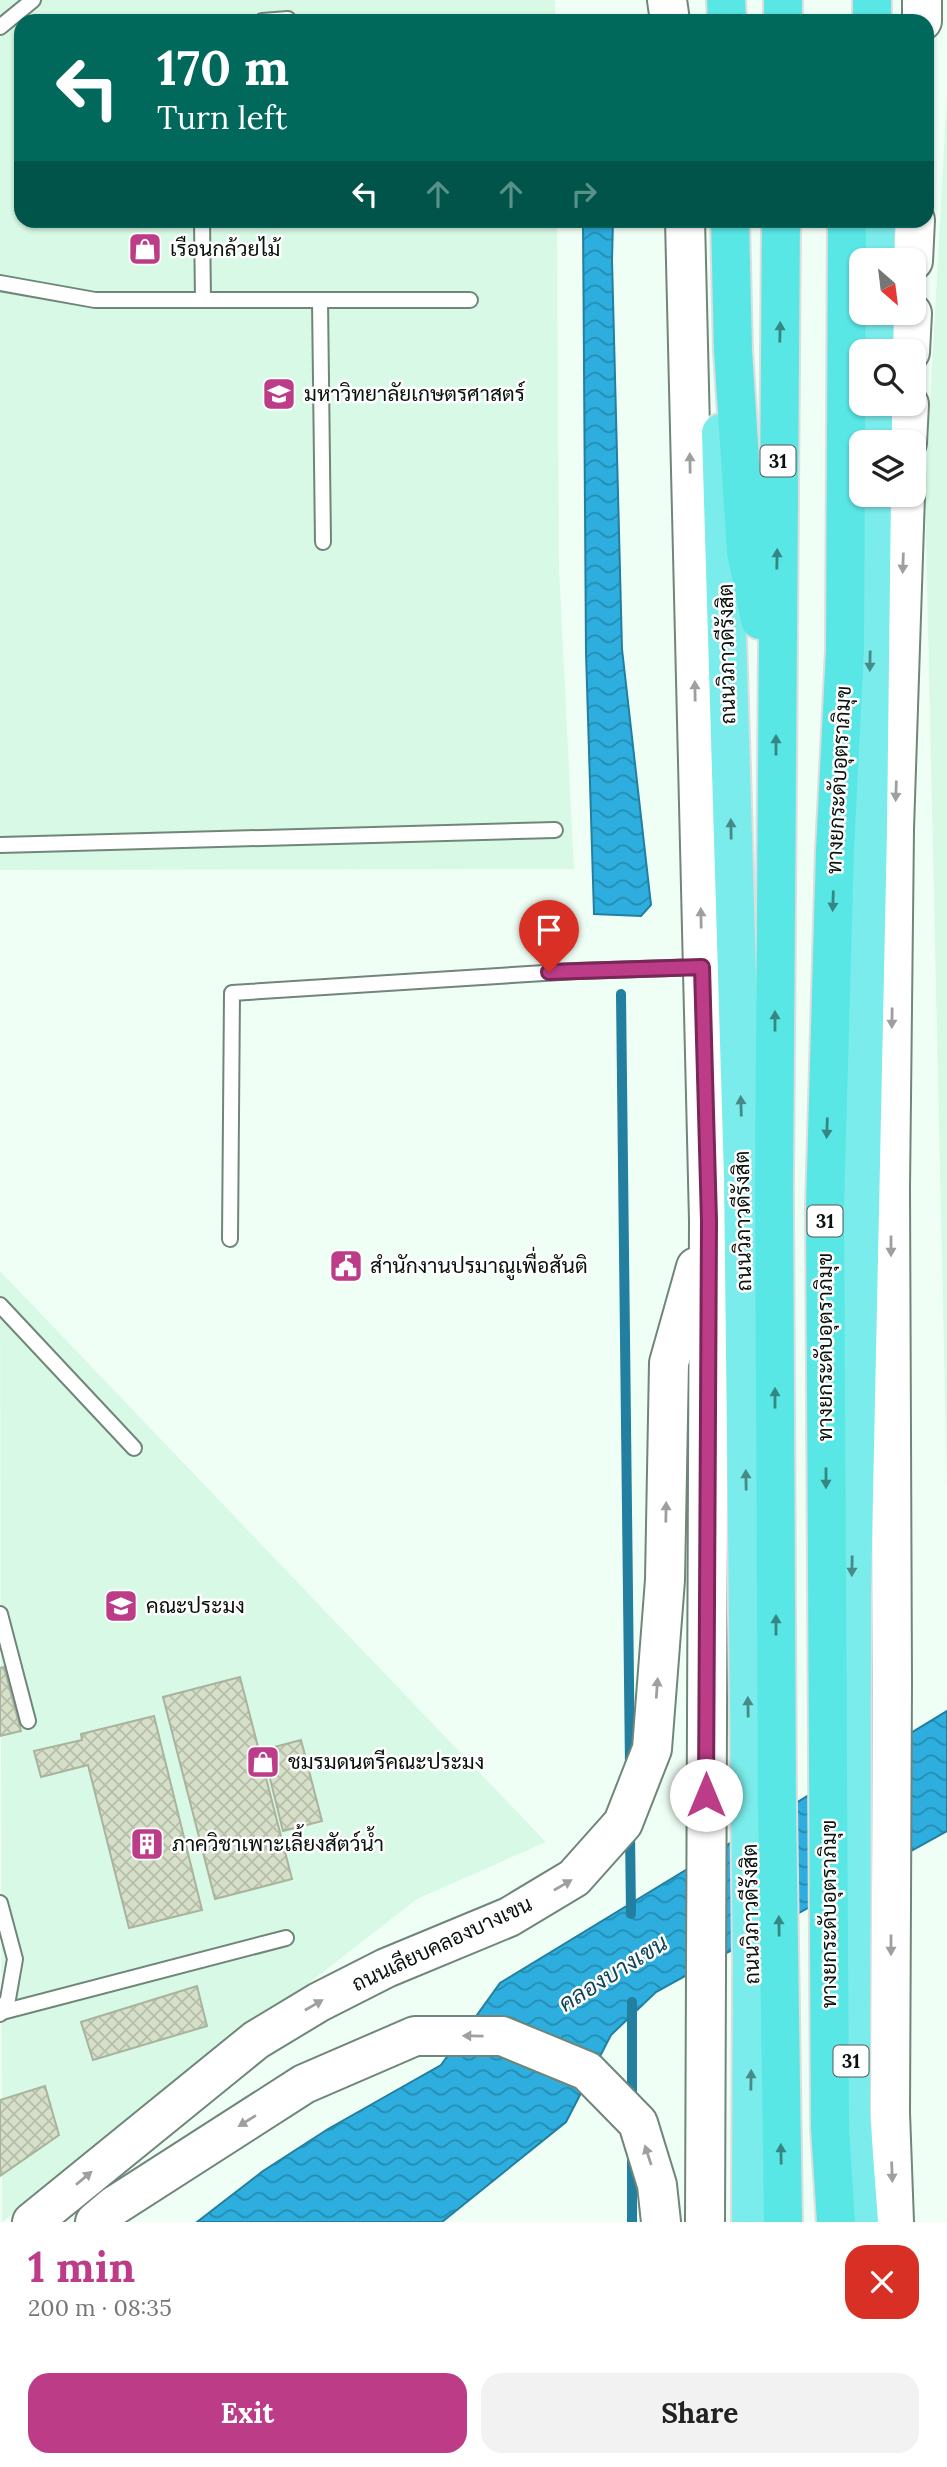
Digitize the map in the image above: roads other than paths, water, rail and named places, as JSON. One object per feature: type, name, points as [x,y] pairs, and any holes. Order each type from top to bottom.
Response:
[{"type":"highway","name":"ถนนวิภาวดีรังสิต","points":[[723,228],[720,405],[743,1177],[752,1961],[751,2222]]},
{"type":"highway","points":[[730,228],[733,351],[747,552],[776,701]]},
{"type":"highway","name":"31","points":[[781,228],[774,1201],[777,1791],[783,2222]]},
{"type":"highway","name":"ทางยกระดับอุตราภิมุข","points":[[836,2222],[830,2128],[825,1207],[835,850],[845,650],[847,228]]},
{"type":"highway","points":[[867,248],[868,228]]},
{"type":"highway","points":[[875,248],[876,228]]},
{"type":"highway","points":[[845,650],[856,507]]},
{"type":"highway","name":"31","points":[[859,2222],[851,2115],[852,1577],[868,844],[872,507]]},
{"type":"main road","name":"ถนนวิภาวดีรังสิต","points":[[685,228],[709,1221],[705,2222]]},
{"type":"main road","points":[[914,248],[915,228]]},
{"type":"main road","name":"31","points":[[894,2222],[890,2113],[890,1174],[894,829],[905,507]]},
{"type":"main road","name":"ถนนเลียบคลองบางเขน","points":[[32,2222],[256,2040],[319,2002],[386,1968],[509,1917],[574,1878],[622,1823],[653,1749],[665,1580],[669,1363],[709,1221]]},
{"type":"main road","points":[[95,2222],[114,2206],[304,2084],[415,2036],[502,2036],[587,2071],[638,2123],[657,2185],[662,2222]]},
{"type":"lane","points":[[16,14],[33,0]]},
{"type":"lane","points":[[0,27],[14,16]]},
{"type":"lane","points":[[202,228],[203,300]]},
{"type":"lane","points":[[0,283],[95,300],[470,300]]},
{"type":"lane","points":[[320,300],[323,542]]},
{"type":"lane","points":[[0,845],[555,830]]},
{"type":"lane","points":[[230,1239],[232,993],[576,971],[702,967]]},
{"type":"lane","points":[[0,1305],[134,1447]]},
{"type":"lane","points":[[1,1623],[28,1721]]},
{"type":"lane","points":[[0,1903],[15,1959],[8,1999],[1,2013]]},
{"type":"lane","points":[[1,2013],[286,1938]]},
{"type":"water","points":[[583,228],[613,228],[622,649],[651,905],[641,916],[594,914],[586,653]]},
{"type":"water","name":"คลองบางเขน","points":[[947,1711],[947,1831],[656,1992],[611,2035],[566,2122],[442,2222],[197,2222],[263,2171],[328,2129],[441,2065],[500,1983]]},
{"type":"waterway","points":[[621,994],[630,1767]]},
{"type":"waterway","points":[[630,1831],[631,1914]]},
{"type":"waterway","points":[[632,2002],[632,2103]]},
{"type":"waterway","points":[[632,2156],[632,2222]]},
{"type":"place","name":"เรือนกล้วยไม้","points":[[145,249]]},
{"type":"place","name":"มหาวิทยาลัยเกษตรศาสตร์","points":[[279,394]]},
{"type":"place","name":"สำนักงานปรมาณูเพื่อสันติ","points":[[346,1266]]},
{"type":"place","name":"คณะประมง","points":[[121,1606]]},
{"type":"place","name":"ชมรมดนตรีคณะประมง","points":[[263,1762]]},
{"type":"place","name":"ภาควิชาเพาะเลี้ยงสัตว์น้ำ","points":[[147,1844]]}]
